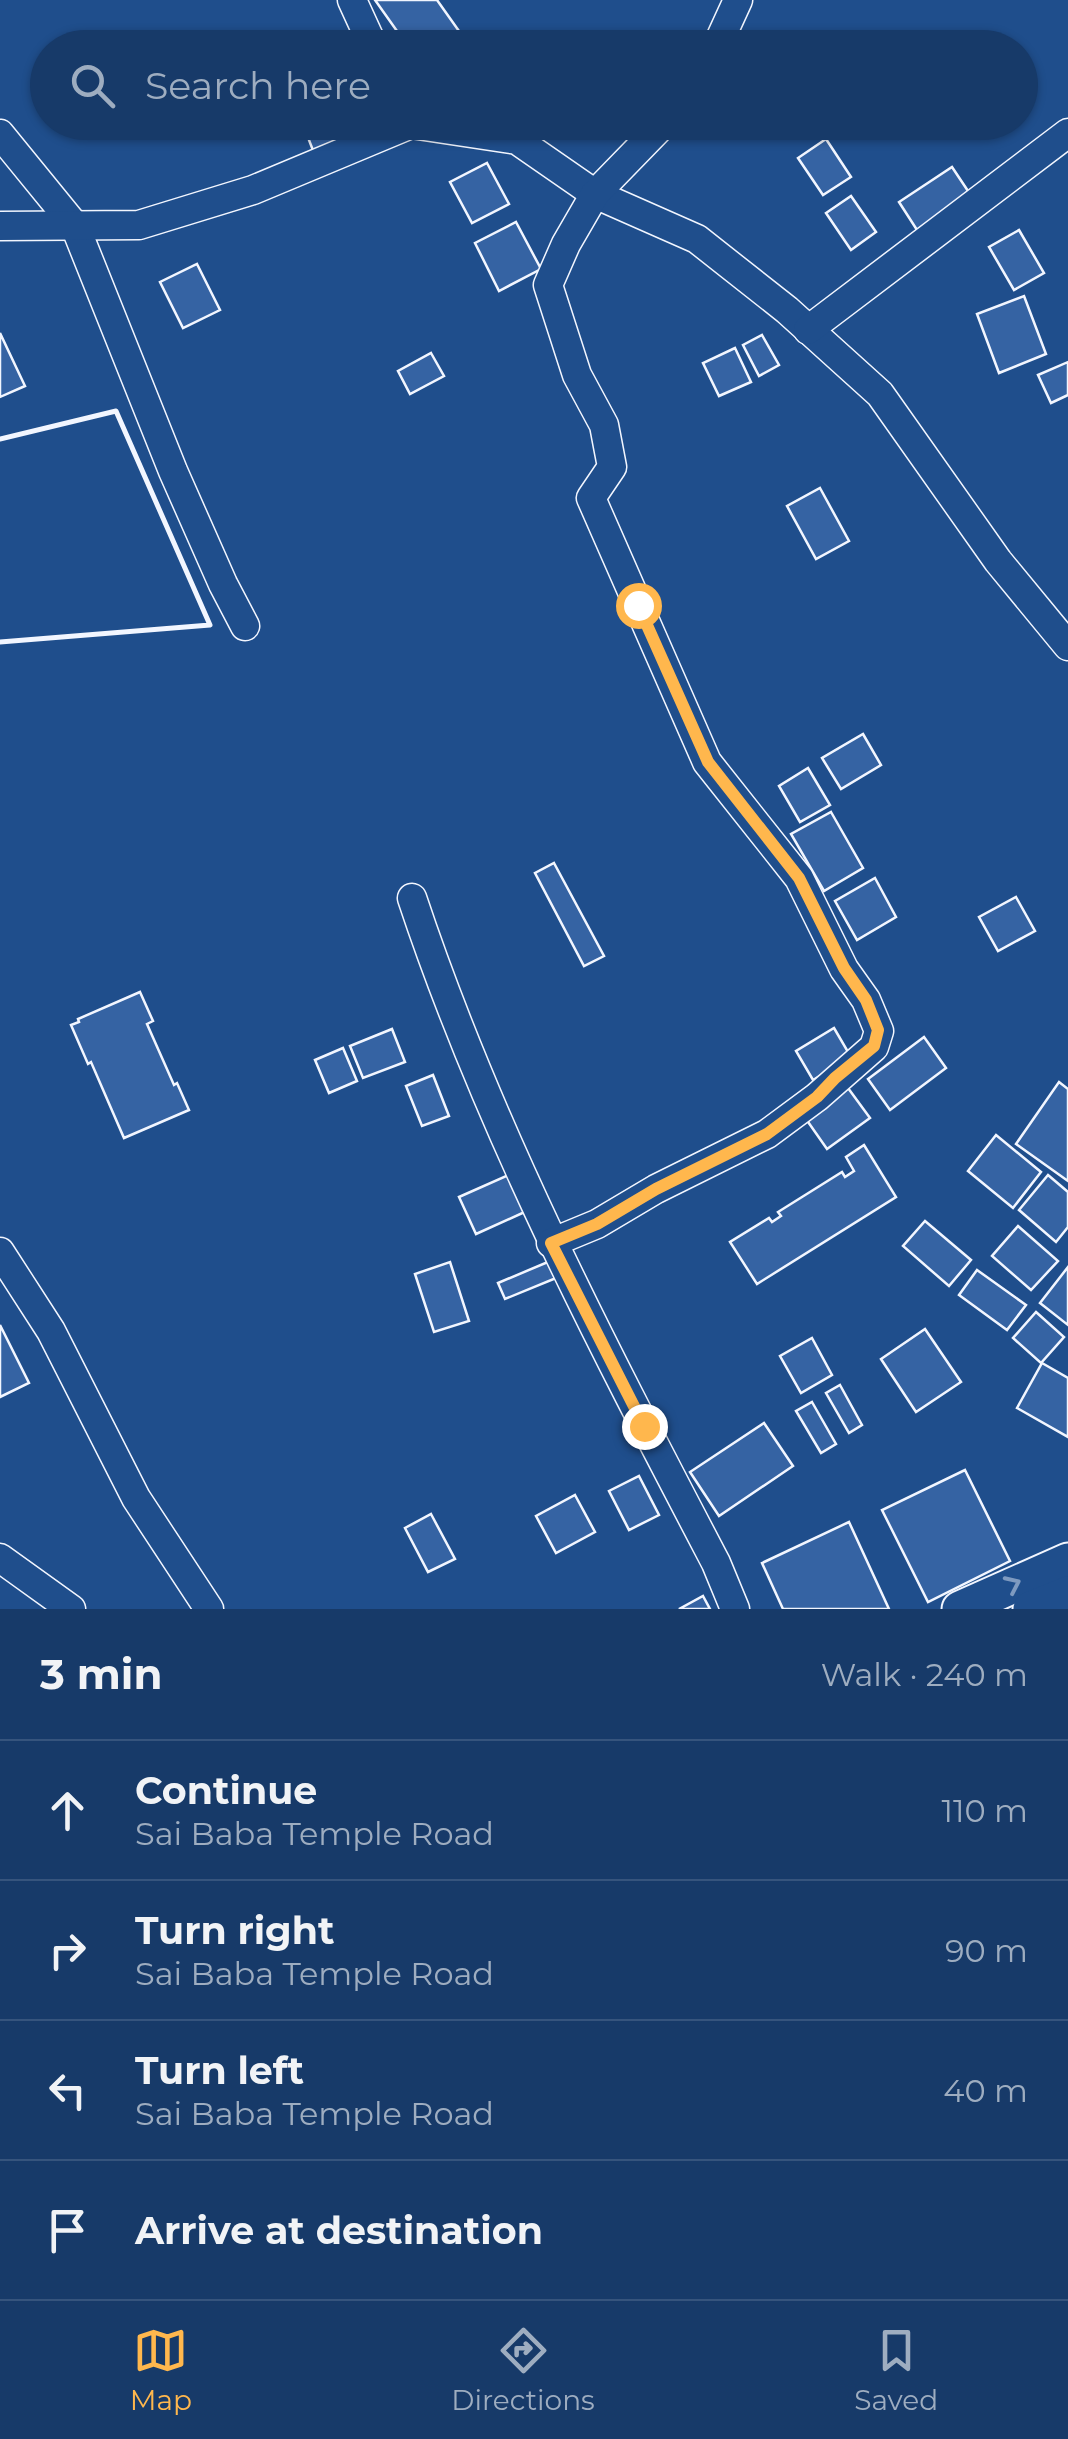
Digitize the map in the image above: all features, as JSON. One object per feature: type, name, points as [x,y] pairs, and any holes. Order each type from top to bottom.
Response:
[{"type":"street","points":[[352,0],[366,30]]},
{"type":"street","points":[[724,30],[738,0]]},
{"type":"street","points":[[808,330],[1068,133]]},
{"type":"street","points":[[0,134],[74,226],[173,471],[245,626]]},
{"type":"street","points":[[0,226],[138,225],[253,190],[370,140]]},
{"type":"street","points":[[517,140],[595,194],[697,239],[880,394],[998,560],[1068,646]]},
{"type":"street","points":[[551,1243],[597,1224],[656,1189],[767,1134],[817,1097],[874,1046],[878,1030],[866,1000],[844,968],[799,878],[708,762],[591,498],[612,467],[604,426],[577,375],[548,285],[595,194],[648,140]]},
{"type":"street","points":[[412,898],[444,995],[551,1243],[736,1609]]},
{"type":"street","points":[[0,1252],[51,1332],[136,1498],[209,1609]]},
{"type":"street","points":[[0,1558],[71,1609]]},
{"type":"street","points":[[960,1609],[1068,1561]]},
{"type":"street","points":[[1031,1609],[1068,1594]]},
{"type":"building","points":[[375,0],[437,0],[458,30],[396,30]]},
{"type":"building","points":[[309,140],[341,140],[342,143],[314,153]]},
{"type":"building","points":[[827,140],[851,177],[823,195],[798,158]]},
{"type":"building","points":[[487,163],[509,204],[472,223],[450,182]]},
{"type":"building","points":[[952,167],[970,194],[917,230],[899,202]]},
{"type":"building","points":[[851,196],[876,232],[851,250],[826,213]]},
{"type":"building","points":[[516,222],[541,269],[499,291],[475,243]]},
{"type":"building","points":[[1019,230],[1044,273],[1014,290],[989,247]]},
{"type":"building","points":[[197,264],[220,310],[183,328],[160,282]]},
{"type":"building","points":[[1024,296],[1046,354],[999,373],[977,314]]},
{"type":"building","points":[[0,333],[25,386],[0,397]]},
{"type":"building","points":[[762,335],[779,365],[759,376],[743,345]]},
{"type":"building","points":[[735,348],[751,382],[719,396],[703,363]]},
{"type":"building","points":[[431,353],[444,376],[410,394],[398,371]]},
{"type":"building","points":[[1068,362],[1068,395],[1051,403],[1038,375]]},
{"type":"building","points":[[820,488],[849,541],[816,559],[787,506]]},
{"type":"building","points":[[863,734],[881,765],[841,789],[822,758]]},
{"type":"building","points":[[808,768],[830,805],[800,822],[779,786]]},
{"type":"building","points":[[831,812],[863,868],[824,891],[791,834]]},
{"type":"building","points":[[554,863],[604,956],[584,966],[535,873]]},
{"type":"building","points":[[875,878],[896,917],[857,940],[835,901]]},
{"type":"building","points":[[1016,897],[1035,931],[998,951],[979,917]]},
{"type":"building","points":[[140,992],[153,1021],[147,1024],[189,1110],[124,1138],[71,1025]]},
{"type":"building","points":[[834,1028],[851,1057],[813,1080],[796,1051]]},
{"type":"building","points":[[392,1029],[405,1062],[363,1078],[350,1046]]},
{"type":"building","points":[[924,1037],[946,1068],[890,1110],[868,1079]]},
{"type":"building","points":[[343,1048],[357,1081],[329,1093],[315,1060]]},
{"type":"building","points":[[433,1075],[449,1116],[422,1126],[406,1086]]},
{"type":"building","points":[[1059,1082],[1068,1089],[1068,1181],[1016,1144]]},
{"type":"building","points":[[848,1088],[870,1118],[827,1149],[806,1119]]},
{"type":"building","points":[[996,1135],[1041,1172],[1013,1208],[968,1171]]},
{"type":"building","points":[[864,1145],[896,1197],[757,1284],[730,1242],[769,1218],[772,1222],[781,1216],[778,1212],[842,1172],[845,1177],[854,1171],[846,1157]]},
{"type":"building","points":[[513,1173],[529,1210],[476,1234],[459,1197]]},
{"type":"building","points":[[1048,1175],[1068,1192],[1068,1227],[1056,1242],[1019,1210]]},
{"type":"building","points":[[925,1221],[971,1260],[949,1286],[903,1246]]},
{"type":"building","points":[[1018,1226],[1058,1261],[1031,1290],[992,1256]]},
{"type":"building","points":[[555,1259],[561,1276],[505,1299],[498,1283]]},
{"type":"building","points":[[450,1262],[469,1321],[434,1332],[415,1274]]},
{"type":"building","points":[[1068,1267],[1068,1325],[1040,1303]]},
{"type":"building","points":[[977,1270],[1026,1305],[1007,1330],[959,1295]]},
{"type":"building","points":[[1036,1312],[1064,1337],[1041,1363],[1013,1338]]},
{"type":"building","points":[[0,1325],[29,1383],[0,1397]]},
{"type":"building","points":[[925,1329],[961,1382],[916,1412],[881,1359]]},
{"type":"building","points":[[812,1338],[832,1375],[801,1393],[780,1356]]},
{"type":"building","points":[[1042,1363],[1068,1378],[1068,1437],[1017,1408]]},
{"type":"building","points":[[840,1385],[862,1425],[849,1433],[826,1393]]},
{"type":"building","points":[[812,1402],[836,1444],[821,1453],[796,1411]]},
{"type":"building","points":[[764,1423],[793,1466],[719,1516],[690,1472]]},
{"type":"building","points":[[965,1470],[1010,1561],[928,1602],[882,1510]]},
{"type":"building","points":[[639,1476],[659,1515],[629,1530],[609,1491]]},
{"type":"building","points":[[575,1495],[595,1532],[556,1553],[536,1516]]},
{"type":"building","points":[[431,1514],[455,1559],[428,1572],[405,1528]]},
{"type":"building","points":[[849,1522],[889,1609],[783,1609],[762,1563]]},
{"type":"building","points":[[703,1596],[710,1609],[679,1609]]},
{"type":"wall","points":[[0,439],[116,411],[210,625],[0,642]]},
{"type":"route","points":[[638,605],[708,762],[799,878],[844,968],[866,1000],[878,1030],[874,1046],[817,1097],[767,1134],[656,1189],[597,1224],[551,1243],[644,1426]]}]
